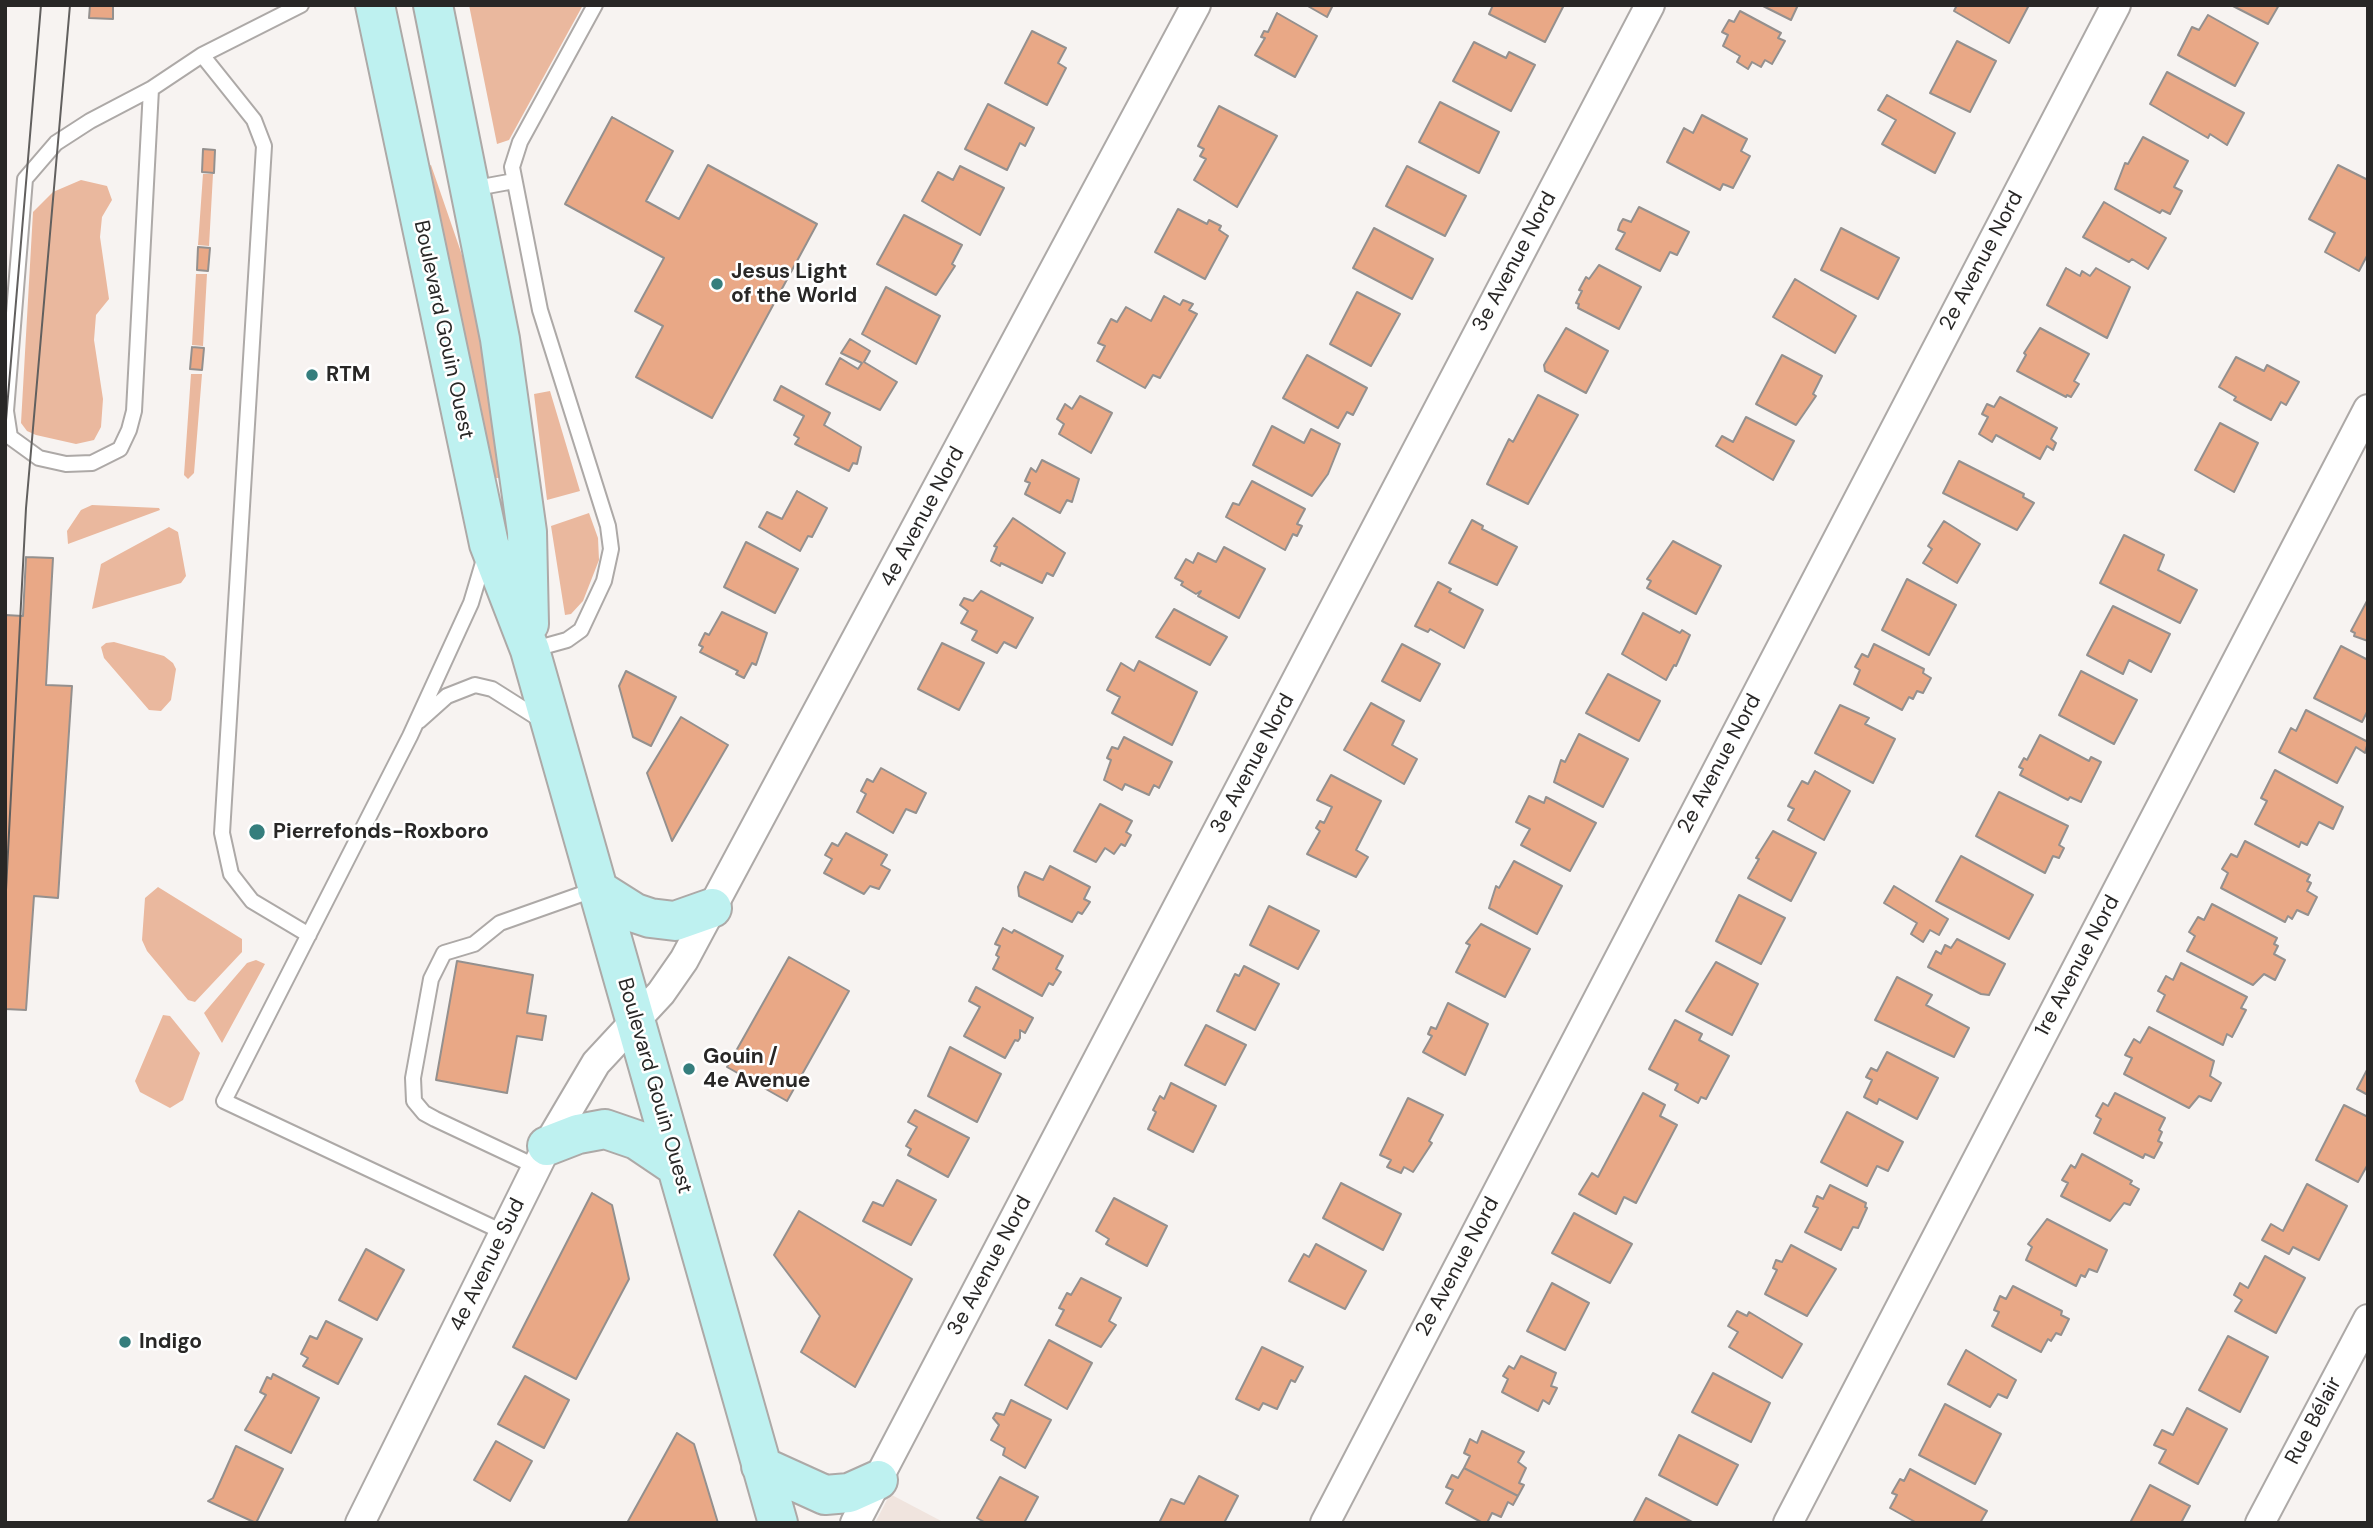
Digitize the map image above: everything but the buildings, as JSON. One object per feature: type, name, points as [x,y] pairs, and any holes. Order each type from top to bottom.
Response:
[{"type":"main road","name":"Boulevard Gouin Ouest","points":[[375,5],[489,544],[530,650],[778,1523]]},
{"type":"main road","name":"Boulevard Gouin Ouest","points":[[433,5],[500,339],[527,532],[530,650]]},
{"type":"main road","points":[[597,889],[635,913],[650,918],[675,921],[712,908]]},
{"type":"main road","points":[[542,1157],[578,1134],[605,1129],[637,1140],[677,1167]]},
{"type":"main road","points":[[761,1466],[825,1495],[849,1493],[878,1480]]},
{"type":"street","name":"4e Avenue Nord","points":[[635,1020],[669,984],[712,908],[1196,5]]},
{"type":"street","name":"3e Avenue Nord","points":[[856,1523],[1650,5]]},
{"type":"street","name":"2e Avenue Nord","points":[[1325,1523],[2116,5]]},
{"type":"street","name":"1re Avenue Nord","points":[[1788,1523],[2368,409]]},
{"type":"street","name":"4e Avenue Sud","points":[[360,1523],[542,1157],[596,1063],[635,1020]]},
{"type":"street","name":"Rue Bélair","points":[[2260,1523],[2368,1319]]},
{"type":"lane","points":[[151,89],[134,411],[129,430],[120,449],[92,463],[66,464],[39,458],[10,437],[6,411],[25,179],[56,142],[151,89],[202,55],[301,5]]},
{"type":"lane","points":[[530,650],[567,640],[581,630],[604,581],[611,541],[540,310],[512,167],[520,142],[595,5]]},
{"type":"lane","points":[[202,55],[254,120],[264,146],[222,833],[232,874],[252,901],[309,935]]},
{"type":"lane","points":[[471,189],[514,181]]},
{"type":"lane","points":[[489,544],[471,603],[415,724],[224,1101],[505,1233]]},
{"type":"lane","points":[[415,724],[447,696],[475,685],[505,696],[550,726]]},
{"type":"lane","points":[[542,1157],[435,1119],[424,1113],[414,1101],[413,1078],[431,979],[444,953],[474,944],[500,923],[597,889]]},
{"type":"shaded area","points":[[469,5],[583,5],[509,140],[497,144]]},
{"type":"shaded area","points":[[431,165],[474,290],[501,478],[494,478],[428,166]]},
{"type":"shaded area","points":[[203,174],[213,174],[209,246],[198,245]]},
{"type":"shaded area","points":[[81,180],[107,186],[112,200],[102,217],[100,237],[109,299],[96,315],[94,340],[103,399],[101,427],[94,440],[76,444],[36,435],[27,431],[21,423],[33,212],[53,192]]},
{"type":"shaded area","points":[[196,274],[207,274],[203,346],[192,345]]},
{"type":"shaded area","points":[[191,374],[202,374],[194,473],[188,479],[184,475]]},
{"type":"shaded area","points":[[550,391],[580,491],[547,500],[534,394]]},
{"type":"shaded area","points":[[92,505],[160,510],[68,544],[67,531],[81,510]]},
{"type":"shaded area","points":[[589,513],[598,538],[599,560],[583,601],[571,614],[565,615],[551,526]]},
{"type":"shaded area","points":[[169,527],[178,532],[186,576],[181,583],[92,609],[101,564]]},
{"type":"shaded area","points":[[114,642],[164,656],[173,663],[176,669],[171,700],[161,711],[149,710],[104,658],[101,647]]},
{"type":"shaded area","points":[[158,887],[242,939],[242,952],[195,1002],[188,1000],[147,951],[142,940],[145,898]]},
{"type":"shaded area","points":[[256,960],[265,964],[222,1043],[204,1013],[247,963]]},
{"type":"shaded area","points":[[163,1015],[170,1016],[200,1053],[183,1100],[170,1108],[140,1092],[135,1081]]},
{"type":"shaded area","points":[[890,1494],[945,1523],[875,1523]]},
{"type":"tram line","points":[[5,432],[41,5]]},
{"type":"tram line","points":[[5,909],[26,508],[70,5]]},
{"type":"place","name":"Jesus Light of the World","points":[[717,284]]},
{"type":"place","name":"RTM","points":[[312,375]]},
{"type":"place","name":"Pierrefonds-Roxboro","points":[[257,832]]},
{"type":"place","name":"Gouin / 4e Avenue","points":[[689,1069]]},
{"type":"place","name":"Indigo","points":[[125,1342]]}]
